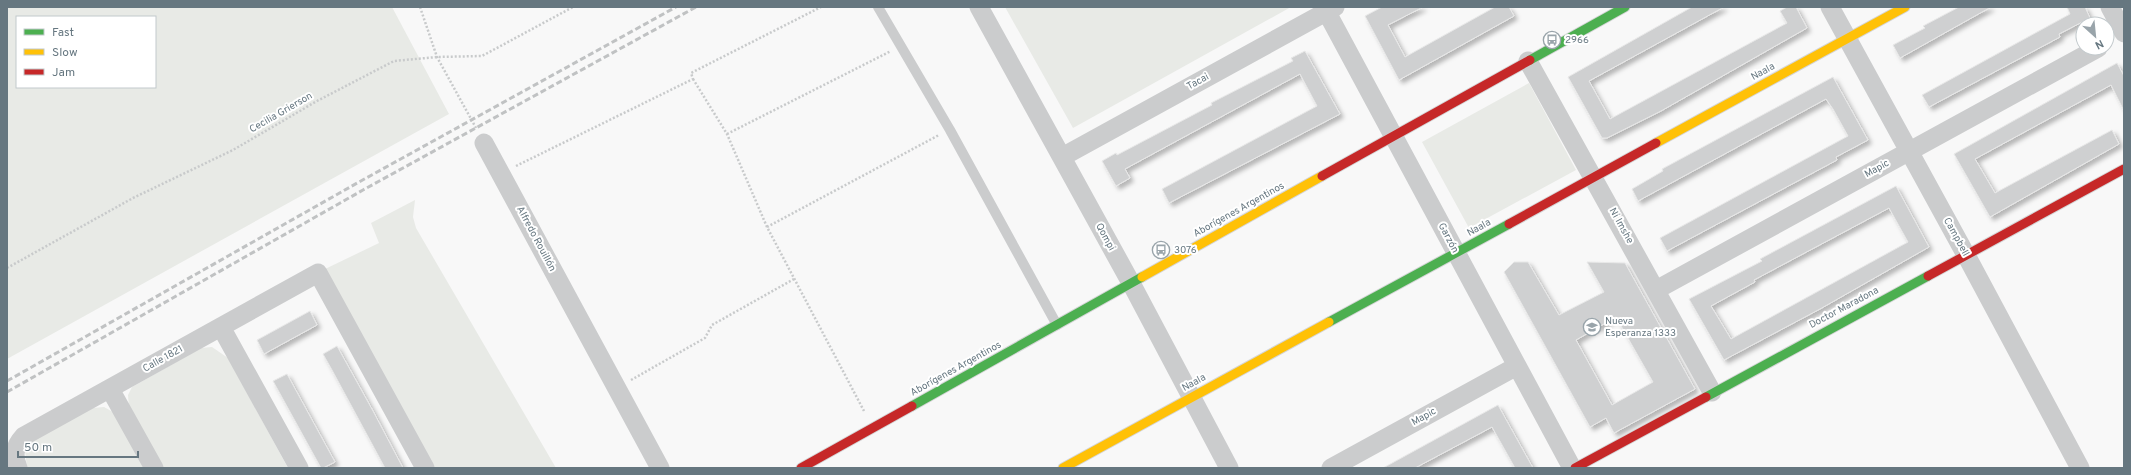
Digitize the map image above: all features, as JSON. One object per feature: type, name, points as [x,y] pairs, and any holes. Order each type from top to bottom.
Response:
[{"type":"street","name":"Qompi","points":[[979,7],[1131,283],[1229,468]]},
{"type":"street","name":"Aborígenes Argentinos","points":[[805,467],[1625,7]]},
{"type":"street","name":"Campbell","points":[[1830,7],[1908,152],[1966,254],[2080,468]]},
{"type":"street","name":"Naala","points":[[1063,468],[1905,7]]},
{"type":"street","points":[[2110,7],[2124,34],[2115,39]]},
{"type":"street","name":"Tacai","points":[[1062,157],[1329,9]]},
{"type":"street","name":"Garzón","points":[[1329,9],[1456,253],[1574,468]]},
{"type":"street","name":"Mapic","points":[[1656,290],[2083,56]]},
{"type":"street","name":"Ni Imshe","points":[[1528,61],[1594,177],[1712,392]]},
{"type":"street","name":"Alfredo Rouillón","points":[[484,143],[660,468]]},
{"type":"street","name":"Doctor Maradona","points":[[1574,468],[2124,169]]},
{"type":"street","name":"Calle 1821","points":[[16,460],[17,443],[24,436],[318,273],[425,468]]},
{"type":"street","points":[[221,327],[299,468]]},
{"type":"street","name":"Mapic","points":[[1331,468],[1517,366]]},
{"type":"street","points":[[110,388],[154,468]]},
{"type":"lane","points":[[878,7],[950,130],[1057,325]]},
{"type":"path","points":[[420,7],[437,57],[484,143]]},
{"type":"path","name":"Cecilia Grierson","points":[[7,268],[133,198],[233,150],[317,101],[394,61],[437,57],[482,56],[573,7]]},
{"type":"path","points":[[821,7],[692,73],[693,79],[727,134],[767,227],[873,428]]},
{"type":"path","points":[[727,134],[900,46]]},
{"type":"path","points":[[501,173],[693,79]]},
{"type":"path","points":[[767,227],[950,130]]},
{"type":"path","points":[[617,388],[705,338],[712,325],[794,279]]},
{"type":"shaded area","points":[[7,7],[392,7],[449,114],[7,359]]},
{"type":"shaded area","points":[[1005,7],[1291,7],[1073,128]]},
{"type":"shaded area","points":[[1529,83],[1576,170],[1469,228],[1422,142]]},
{"type":"shaded area","points":[[415,200],[413,217],[416,228],[556,468],[430,468],[323,270],[379,243],[371,223]]},
{"type":"shaded area","points":[[212,347],[228,358],[288,468],[161,468],[129,408],[128,395],[132,387],[201,348]]},
{"type":"shaded area","points":[[104,407],[113,412],[147,468],[27,468],[25,450],[29,442],[93,408]]},
{"type":"building","points":[[1382,7],[1423,7],[1388,25],[1405,57],[1495,7],[1509,7],[1514,16],[1399,80],[1365,16]]},
{"type":"building","points":[[1692,7],[1724,7],[1589,81],[1610,119],[1787,23],[1780,11],[1787,7],[1796,7],[1807,28],[1661,111],[1607,138],[1602,138],[1568,77]]},
{"type":"building","points":[[1959,7],[1991,7],[1900,58],[1893,45],[1925,28],[1923,26]]},
{"type":"building","points":[[2067,7],[2085,7],[2089,16],[2075,16],[2075,26],[2059,34],[2060,37],[1929,107],[1922,95],[2070,14]]},
{"type":"building","points":[[1305,51],[1340,114],[1169,203],[1162,189],[1317,106],[1300,74],[1125,169],[1130,178],[1116,186],[1102,161],[1116,153],[1117,155],[1212,105],[1211,103],[1293,61],[1291,58]]},
{"type":"building","points":[[2117,63],[2124,76],[2124,111],[2111,85],[1975,159],[1995,193],[2112,130],[2119,144],[1990,217],[1954,154]]},
{"type":"building","points":[[1833,77],[1868,140],[1836,157],[1837,160],[1667,251],[1660,238],[1848,136],[1833,109],[1826,99],[1638,201],[1632,189],[1663,171],[1662,169]]},
{"type":"building","points":[[1896,186],[1929,247],[1820,309],[1724,360],[1689,299],[1762,261],[1760,259]],"holes":[[[1889,208],[1908,242],[1731,339],[1711,306],[1755,282],[1754,280]]]},
{"type":"building","points":[[1514,262],[1528,262],[1559,315],[1604,292],[1587,262],[1625,263],[1695,389],[1614,433],[1606,418],[1590,427],[1504,272]],"holes":[[[1616,317],[1653,382],[1612,405],[1576,340]]]},
{"type":"building","points":[[310,311],[317,325],[264,354],[257,340]]},
{"type":"building","points":[[337,346],[403,468],[385,468],[323,354]]},
{"type":"building","points":[[287,374],[335,462],[323,468],[321,468],[273,381]]},
{"type":"building","points":[[1498,405],[1533,468],[1515,468],[1492,427],[1415,468],[1383,468]]},
{"type":"railway","points":[[7,381],[359,182],[676,7]]},
{"type":"railway","points":[[7,392],[363,190],[696,7]]},
{"type":"traffic: fast","points":[[1530,60],[1625,7]]},
{"type":"traffic: fast","points":[[1329,322],[1509,224]]},
{"type":"traffic: fast","points":[[1706,397],[1928,276]]},
{"type":"traffic: fast","points":[[912,406],[1142,277]]},
{"type":"traffic: slow","points":[[1656,143],[1905,7]]},
{"type":"traffic: slow","points":[[1142,277],[1322,176]]},
{"type":"traffic: slow","points":[[1063,468],[1329,322]]},
{"type":"traffic: jam","points":[[1322,176],[1530,60]]},
{"type":"traffic: jam","points":[[1509,224],[1656,143]]},
{"type":"traffic: jam","points":[[1928,276],[2124,169]]},
{"type":"traffic: jam","points":[[1575,468],[1706,397]]},
{"type":"traffic: jam","points":[[801,468],[912,406]]},
{"type":"place","name":"2966","points":[[1552,40]]},
{"type":"place","name":"3076","points":[[1161,250]]},
{"type":"place","name":"Nueva Esperanza 1333","points":[[1592,327]]}]
